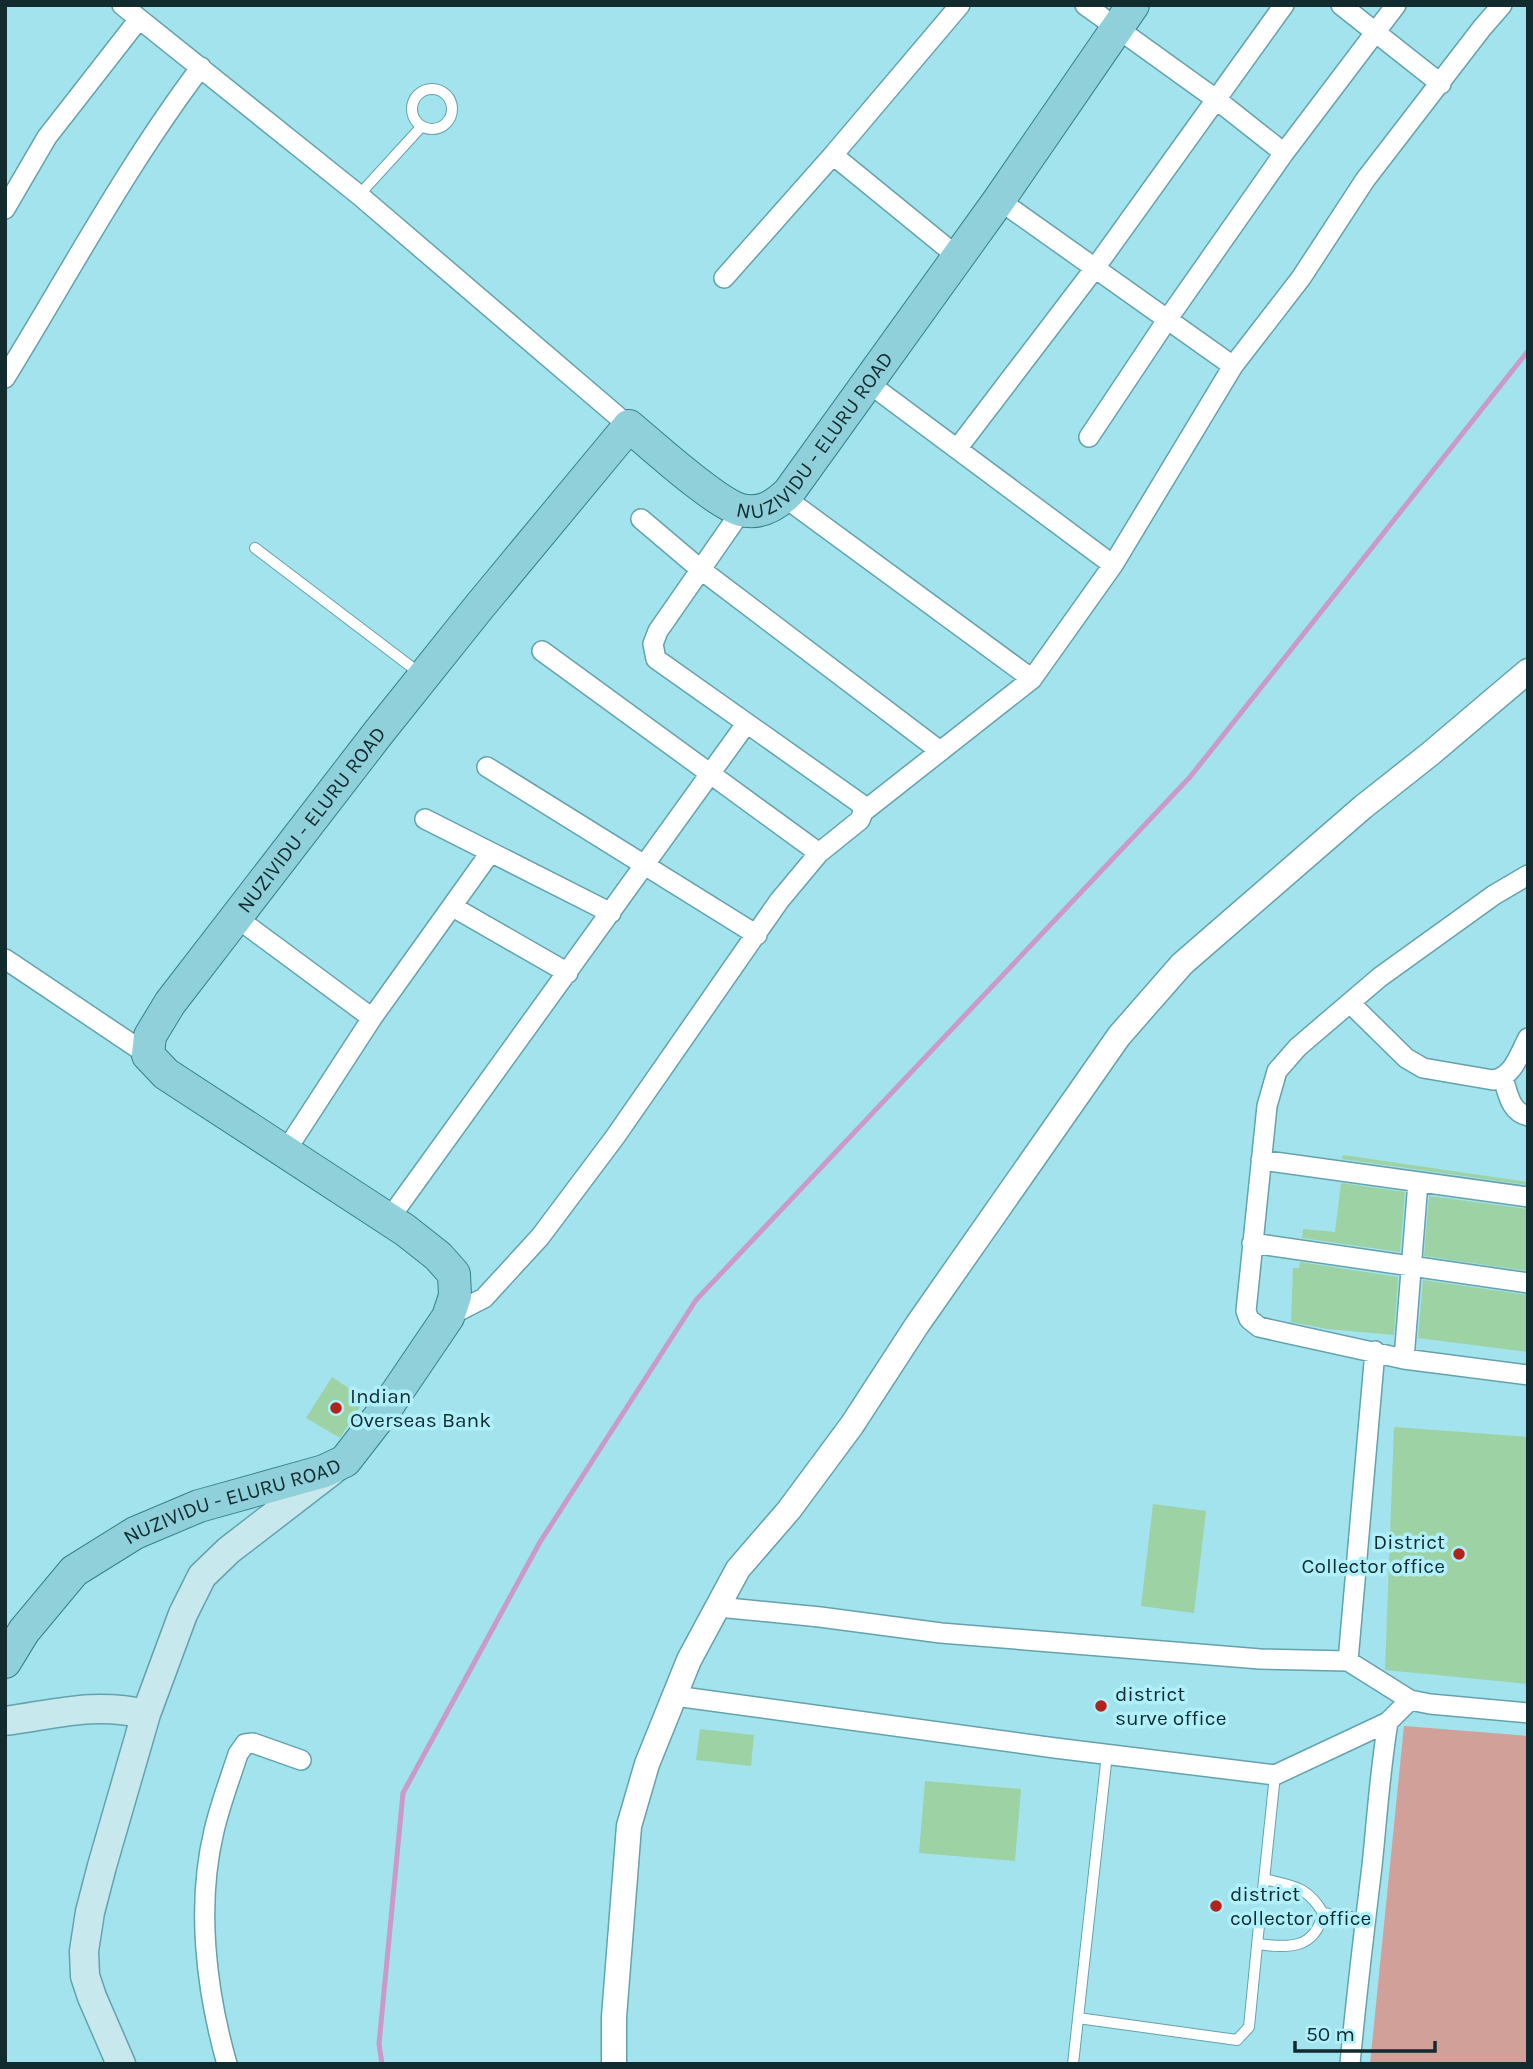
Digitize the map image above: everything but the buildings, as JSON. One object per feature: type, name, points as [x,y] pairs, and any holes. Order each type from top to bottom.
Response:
[{"type":"main road","name":"NUZIVIDU - ELURU ROAD","points":[[5,1662],[24,1631],[74,1571],[135,1533],[199,1506],[324,1471],[345,1461],[387,1407],[447,1317],[455,1296],[454,1274],[439,1256],[388,1219],[166,1074],[148,1055],[150,1036],[170,1003],[424,676],[629,426],[723,501],[742,510],[762,510],[776,505],[784,497],[999,200],[1125,17]]},
{"type":"main road","points":[[121,2064],[85,1976],[84,1951],[90,1912],[102,1866],[146,1714],[183,1614],[202,1576],[229,1550],[345,1461]]},
{"type":"main road","points":[[5,1721],[89,1707],[120,1708],[146,1714]]},
{"type":"street","points":[[122,5],[359,195],[629,426]]},
{"type":"street","points":[[724,278],[960,5]]},
{"type":"street","points":[[1086,5],[1125,17],[1217,100],[1284,153]]},
{"type":"street","points":[[957,449],[1095,268],[1284,5]]},
{"type":"street","points":[[1341,5],[1441,84]]},
{"type":"street","points":[[1089,437],[1284,153],[1396,5]]},
{"type":"street","points":[[447,1317],[484,1298],[541,1237],[615,1137],[779,901],[819,853],[860,820],[863,812],[1032,679],[1113,565],[1233,366],[1301,278],[1365,180],[1502,5]]},
{"type":"street","points":[[5,209],[47,136],[139,19]]},
{"type":"street","points":[[5,378],[113,198],[172,105],[201,68]]},
{"type":"street","points":[[833,155],[958,257]]},
{"type":"street","points":[[999,200],[1233,366]]},
{"type":"street","points":[[867,383],[1113,565]]},
{"type":"street","points":[[784,497],[1032,679]]},
{"type":"street","points":[[742,510],[658,631],[653,652],[656,659],[861,804],[863,812]]},
{"type":"street","points":[[641,519],[700,569],[940,751]]},
{"type":"street","points":[[542,650],[819,853]]},
{"type":"street","points":[[614,2064],[614,2017],[629,1826],[647,1764],[688,1660],[738,1569],[789,1510],[852,1425],[917,1325],[1119,1036],[1182,964],[1363,807],[1528,671]]},
{"type":"street","points":[[388,1219],[746,724]]},
{"type":"street","points":[[487,766],[757,935]]},
{"type":"street","points":[[425,819],[611,913]]},
{"type":"street","points":[[285,1152],[372,1018],[490,853]]},
{"type":"street","points":[[1528,875],[1493,895],[1380,977],[1298,1047],[1277,1072],[1267,1106],[1246,1311],[1253,1323],[1259,1327],[1405,1359],[1528,1374]]},
{"type":"street","points":[[453,907],[568,973]]},
{"type":"street","points":[[237,918],[372,1018]]},
{"type":"street","points":[[5,959],[148,1055]]},
{"type":"street","points":[[1350,1003],[1406,1058],[1423,1068],[1493,1080],[1503,1078],[1510,1071],[1528,1038]]},
{"type":"street","points":[[1503,1078],[1511,1105],[1522,1115],[1528,1116]]},
{"type":"street","points":[[1261,1160],[1528,1197]]},
{"type":"street","points":[[1405,1359],[1418,1182]]},
{"type":"street","points":[[1252,1243],[1528,1283]]},
{"type":"street","points":[[1348,1661],[1375,1351]]},
{"type":"street","points":[[718,1607],[940,1633],[1259,1659],[1348,1661],[1410,1700],[1528,1713]]},
{"type":"street","points":[[675,1696],[1275,1775],[1388,1722],[1410,1700]]},
{"type":"street","points":[[1350,2064],[1388,1722]]},
{"type":"street","points":[[228,2064],[215,2022],[205,1912],[214,1831],[238,1754],[245,1744],[253,1743],[301,1760]]},
{"type":"lane","points":[[433,89],[443,92],[450,99],[453,110],[450,120],[442,127],[432,130],[422,127],[414,119],[412,108],[415,98],[423,91],[433,89]]},
{"type":"lane","points":[[359,195],[422,127]]},
{"type":"lane","points":[[255,548],[424,676]]},
{"type":"lane","points":[[1073,2064],[1107,1754]]},
{"type":"lane","points":[[1257,1944],[1280,1947],[1299,1945],[1313,1937],[1320,1927],[1323,1913],[1313,1897],[1292,1885],[1263,1884],[1275,1775]]},
{"type":"lane","points":[[1323,1913],[1364,1919]]},
{"type":"lane","points":[[1077,2018],[1237,2040],[1248,2026],[1259,1925]]},
{"type":"shaded area","points":[[1404,1726],[1528,1736],[1528,2064],[1370,2064]]},
{"type":"waterway","points":[[382,2064],[379,2044],[403,1793],[540,1542],[696,1300],[1190,777],[1528,351]]},
{"type":"place","name":"Indian Overseas Bank","points":[[336,1408]]},
{"type":"place","name":"District Collector office","points":[[1459,1554]]},
{"type":"place","name":"district surve office","points":[[1101,1706]]},
{"type":"place","name":"district collector office","points":[[1216,1906]]}]
